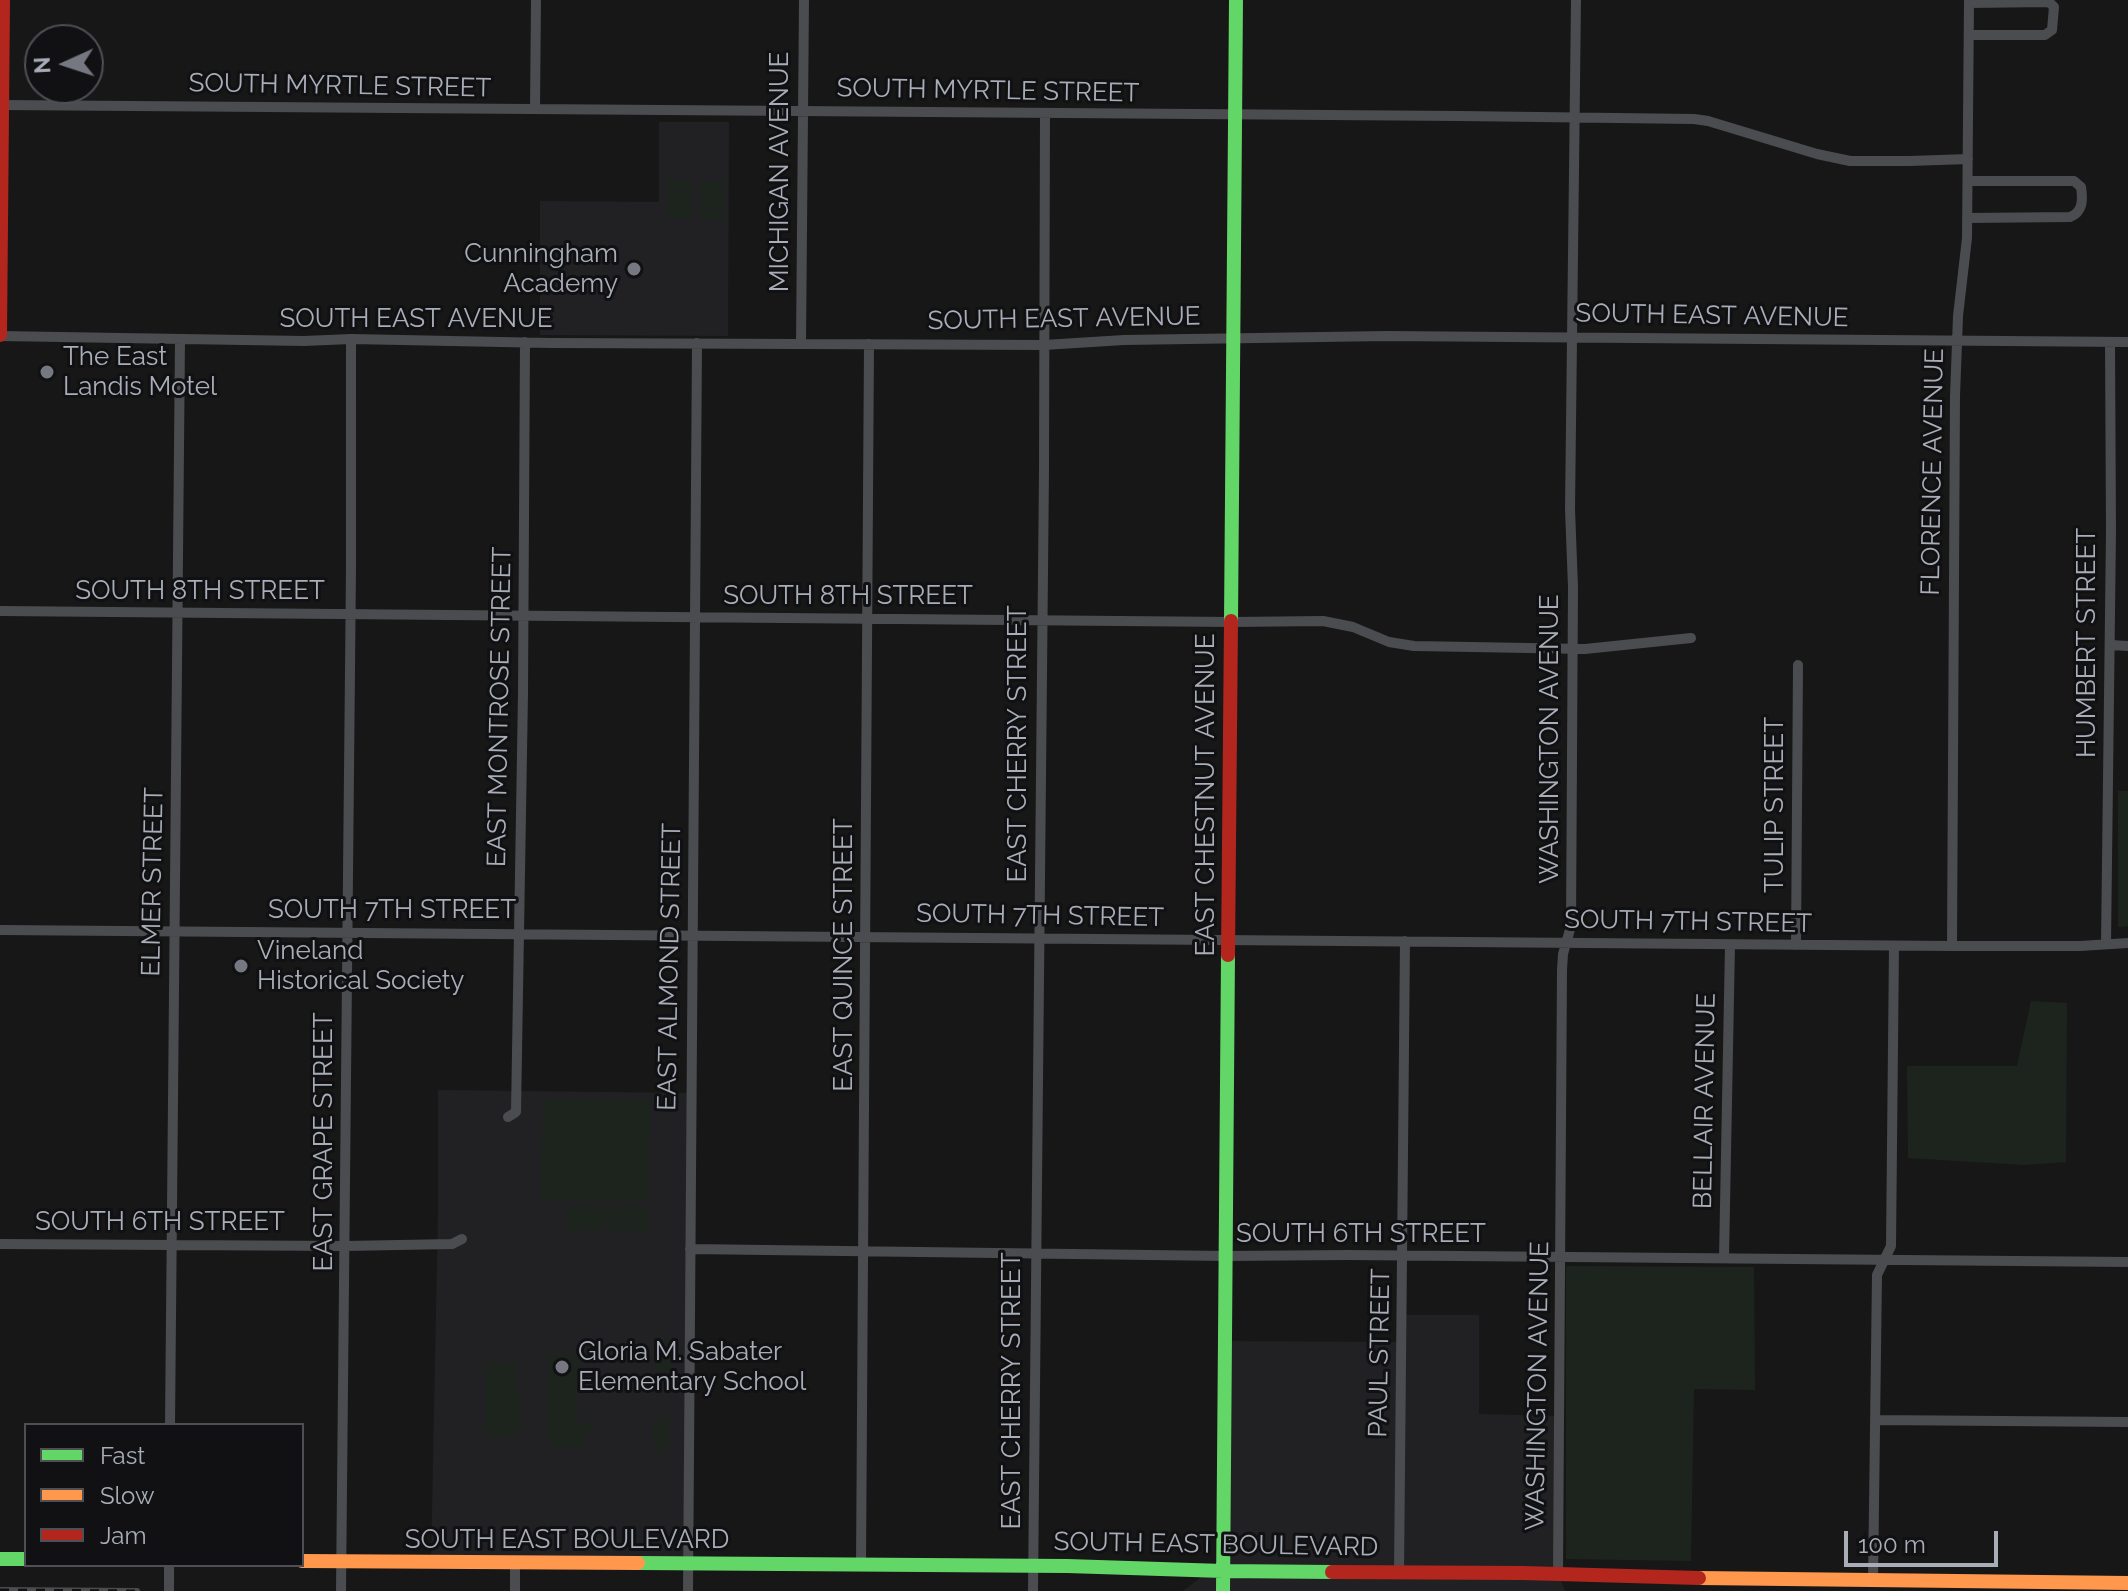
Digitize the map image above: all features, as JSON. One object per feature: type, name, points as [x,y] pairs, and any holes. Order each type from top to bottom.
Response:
[{"type":"main road","points":[[0,336],[3,0]]},
{"type":"main road","name":"EAST CHESTNUT AVENUE","points":[[1223,1591],[1236,0]]},
{"type":"main road","points":[[0,1559],[24,1559]]},
{"type":"main road","name":"SOUTH EAST BOULEVARD","points":[[304,1561],[1033,1566],[1873,1582],[2128,1583]]},
{"type":"street","points":[[535,109],[536,0]]},
{"type":"street","name":"MICHIGAN AVENUE","points":[[801,344],[804,0]]},
{"type":"street","name":"WASHINGTON AVENUE","points":[[1558,1574],[1562,970],[1571,926],[1573,649],[1570,509],[1576,0]]},
{"type":"street","points":[[1969,2],[2049,2],[2054,7],[2052,30],[2045,35],[1969,35]]},
{"type":"street","name":"FLORENCE AVENUE","points":[[1952,946],[1957,341],[1967,218],[1969,2]]},
{"type":"street","name":"SOUTH MYRTLE STREET","points":[[1,105],[1576,117],[1708,121],[1850,161],[1968,159]]},
{"type":"street","name":"EAST CHERRY STREET","points":[[1033,1591],[1045,113]]},
{"type":"street","points":[[1967,218],[2070,217],[2081,209],[2083,198],[2081,187],[2074,181],[1968,181]]},
{"type":"street","name":"SOUTH EAST AVENUE","points":[[0,336],[1044,345],[1124,340],[1387,336],[2128,342]]},
{"type":"street","name":"ELMER STREET","points":[[170,1423],[180,339]]},
{"type":"street","name":"EAST GRAPE STREET","points":[[341,1591],[351,339]]},
{"type":"street","name":"EAST MONTROSE STREET","points":[[508,1117],[516,1112],[520,933],[525,342]]},
{"type":"street","name":"HUMBERT STREET","points":[[2106,944],[2110,342]]},
{"type":"street","name":"EAST ALMOND STREET","points":[[688,1591],[697,343]]},
{"type":"street","name":"EAST QUINCE STREET","points":[[861,1565],[869,344]]},
{"type":"street","name":"SOUTH 8TH STREET","points":[[0,611],[1323,621],[1353,627],[1389,642],[1414,646],[1573,649],[1691,638]]},
{"type":"street","points":[[2110,645],[2128,646]]},
{"type":"street","name":"TULIP STREET","points":[[1796,945],[1798,665]]},
{"type":"street","name":"SOUTH 7TH STREET","points":[[0,930],[1730,945],[2128,943]]},
{"type":"street","name":"PAUL STREET","points":[[1399,1573],[1405,941]]},
{"type":"street","name":"BELLAIR AVENUE","points":[[1724,1258],[1730,945]]},
{"type":"street","points":[[1873,1582],[1877,1275],[1891,1246],[1894,946]]},
{"type":"street","name":"SOUTH 6TH STREET","points":[[0,1244],[345,1246],[452,1244],[462,1239]]},
{"type":"street","name":"SOUTH 6TH STREET","points":[[690,1249],[2128,1262]]},
{"type":"street","points":[[1876,1420],[2128,1422]]},
{"type":"street","points":[[515,1563],[515,1591]]},
{"type":"street","points":[[169,1567],[169,1591]]},
{"type":"shaded area","name":"Cunningham Academy","points":[[659,122],[729,122],[728,336],[540,335],[540,201],[659,202]]},
{"type":"shaded area","points":[[667,181],[691,181],[691,219],[667,218]]},
{"type":"shaded area","points":[[700,181],[724,182],[724,219],[700,219]]},
{"type":"shaded area","points":[[2118,791],[2128,791],[2128,926],[2118,927]]},
{"type":"shaded area","points":[[2031,1001],[2067,1003],[2066,1162],[2024,1165],[1908,1158],[1907,1066],[2017,1066]]},
{"type":"shaded area","name":"Gloria M. Sabater Elementary School","points":[[438,1090],[691,1093],[688,1565],[431,1562]]},
{"type":"shaded area","points":[[543,1098],[650,1100],[649,1201],[541,1201]]},
{"type":"shaded area","points":[[566,1207],[606,1207],[606,1230],[567,1230]]},
{"type":"shaded area","points":[[609,1207],[648,1207],[648,1231],[609,1231]]},
{"type":"shaded area","points":[[1566,1266],[1754,1267],[1755,1390],[1694,1389],[1691,1561],[1566,1559]]},
{"type":"shaded area","points":[[1401,1315],[1479,1315],[1479,1414],[1560,1416],[1557,1570],[1565,1591],[1183,1591],[1223,1560],[1226,1341],[1401,1342]]},
{"type":"shaded area","points":[[655,1340],[672,1340],[671,1373],[655,1372]]},
{"type":"shaded area","points":[[549,1354],[593,1354],[593,1363],[577,1363],[577,1423],[592,1423],[592,1433],[586,1433],[587,1447],[549,1447]]},
{"type":"shaded area","points":[[486,1362],[517,1363],[519,1436],[485,1436]]},
{"type":"shaded area","points":[[654,1417],[669,1418],[669,1449],[654,1449]]},
{"type":"railway","points":[[0,1590],[137,1591]]},
{"type":"traffic: fast","points":[[1231,621],[1236,0]]},
{"type":"traffic: fast","points":[[1223,1591],[1228,955]]},
{"type":"traffic: fast","points":[[0,1559],[24,1559]]},
{"type":"traffic: fast","points":[[638,1563],[1067,1566],[1332,1572]]},
{"type":"traffic: slow","points":[[304,1561],[638,1563]]},
{"type":"traffic: slow","points":[[1699,1578],[2128,1583]]},
{"type":"traffic: jam","points":[[0,335],[3,0]]},
{"type":"traffic: jam","points":[[1228,955],[1231,621]]},
{"type":"traffic: jam","points":[[1332,1572],[1699,1578]]},
{"type":"place","name":"Cunningham Academy","points":[[634,269]]},
{"type":"place","name":"The East Landis Motel","points":[[47,372]]},
{"type":"place","name":"Vineland Historical Society","points":[[241,966]]},
{"type":"place","name":"Gloria M. Sabater Elementary School","points":[[562,1367]]}]
